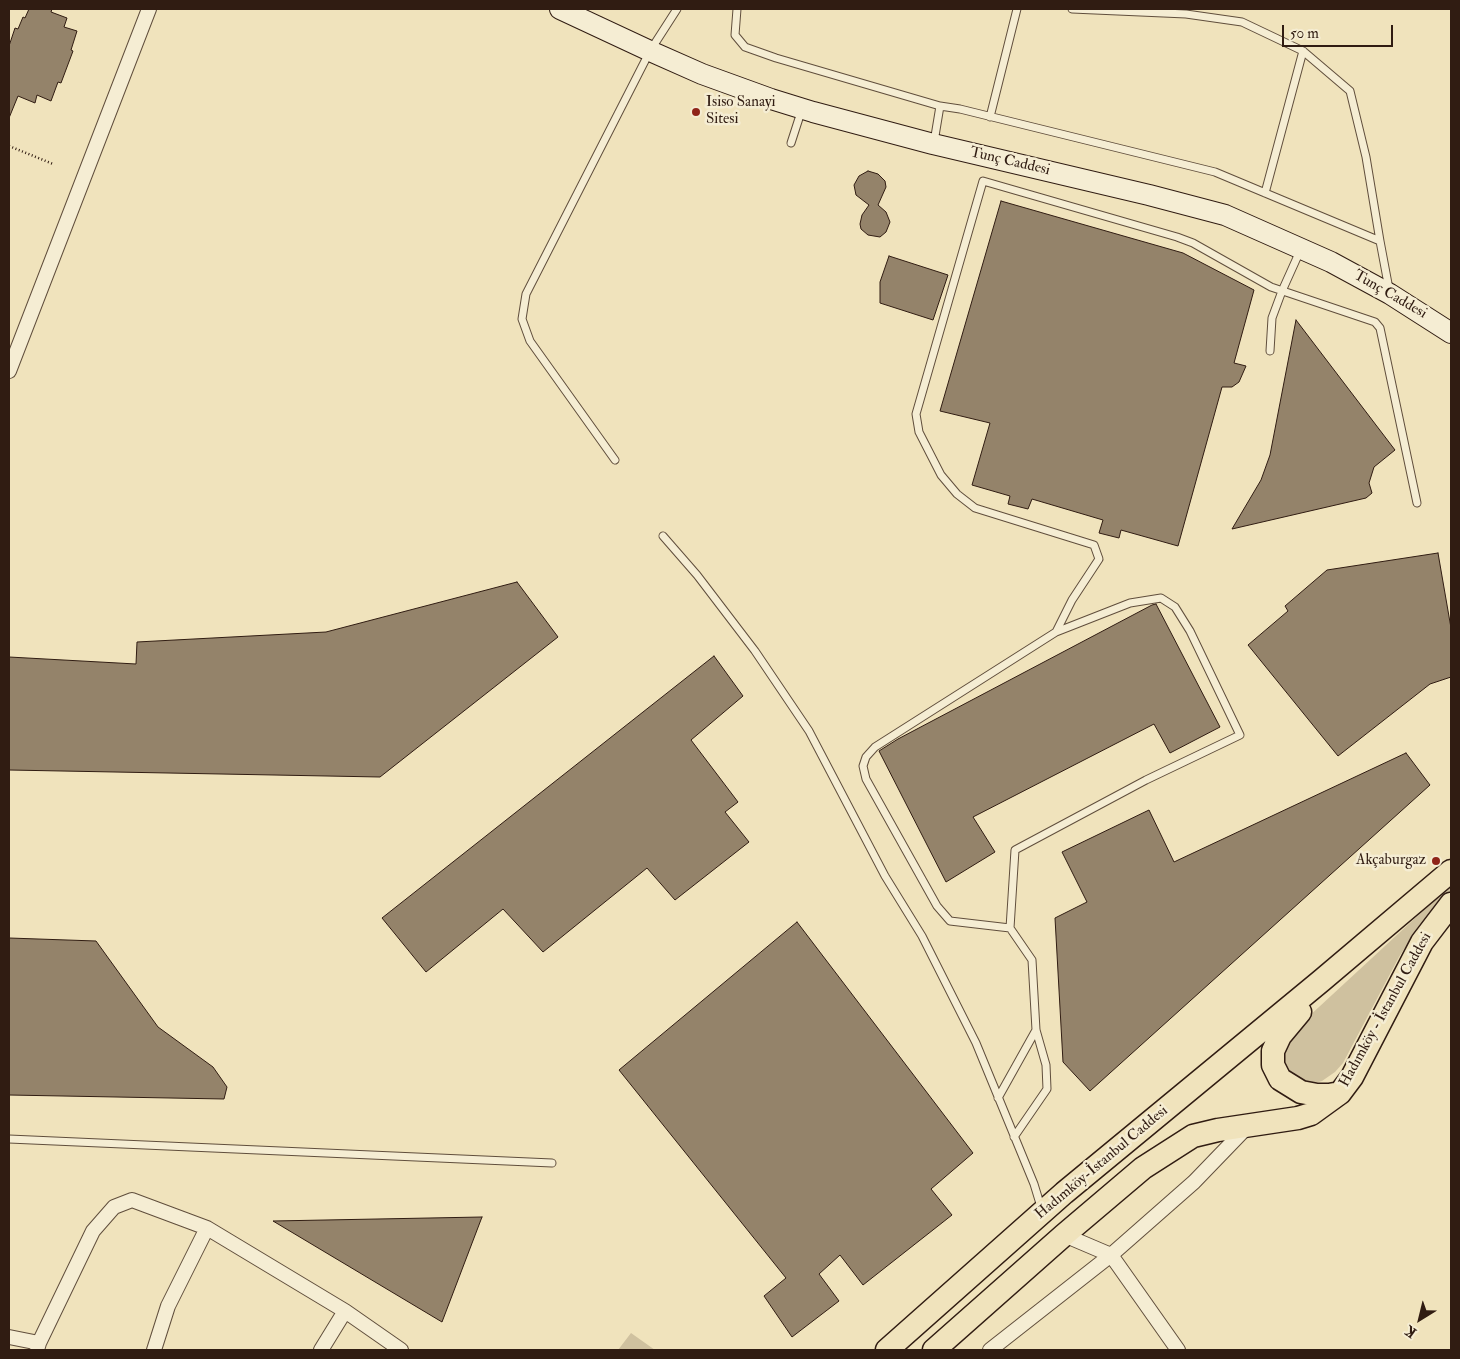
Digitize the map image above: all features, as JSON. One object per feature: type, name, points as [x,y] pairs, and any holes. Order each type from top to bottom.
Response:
[{"type":"main road","name":"Tunç Caddesi","points":[[560,9],[711,77],[802,109],[933,144],[1225,215],[1331,262],[1390,294],[1451,332]]},
{"type":"main road","points":[[1340,1093],[1329,1095],[1301,1092],[1280,1078],[1273,1065],[1273,1051],[1280,1036],[1299,1014],[1321,981],[1451,871]]},
{"type":"main road","name":"Hadımköy - İstanbul Caddesi","points":[[1340,1093],[1352,1077],[1422,942],[1451,904]]},
{"type":"main road","name":"Hadımköy-İstanbul Caddesi","points":[[887,1350],[1043,1212],[1321,981]]},
{"type":"main road","name":"Hadımköy-İstanbul Caddesi","points":[[934,1350],[1143,1168],[1194,1136],[1218,1130],[1298,1118],[1310,1114],[1340,1093]]},
{"type":"main road","points":[[1043,1212],[1064,1235]]},
{"type":"street","points":[[9,371],[149,9]]},
{"type":"street","points":[[990,1350],[1111,1255],[1194,1182],[1248,1125]]},
{"type":"street","points":[[9,1338],[38,1347],[93,1230],[114,1207],[132,1200],[207,1228],[345,1311],[401,1350]]},
{"type":"street","points":[[154,1350],[168,1306],[207,1228]]},
{"type":"street","points":[[1064,1235],[1111,1255],[1178,1350]]},
{"type":"street","points":[[321,1350],[345,1311]]},
{"type":"lane","points":[[616,460],[530,341],[522,320],[526,294],[650,51],[676,9]]},
{"type":"lane","points":[[737,9],[735,36],[745,47],[776,58],[940,106],[1215,172],[1380,241]]},
{"type":"lane","points":[[990,117],[1017,9]]},
{"type":"lane","points":[[1072,9],[1186,14],[1242,22],[1303,51],[1350,91],[1366,157],[1390,294]]},
{"type":"lane","points":[[1265,193],[1303,51]]},
{"type":"lane","points":[[933,144],[940,106]]},
{"type":"lane","points":[[791,143],[802,109]]},
{"type":"lane","points":[[1056,632],[1072,600],[1099,559],[1094,545],[975,508],[958,494],[941,475],[919,432],[916,414],[983,181],[1177,237],[1192,243],[1271,287],[1375,322],[1380,328],[1417,503]]},
{"type":"lane","points":[[1270,351],[1272,318],[1301,248]]},
{"type":"lane","points":[[663,536],[697,575],[755,651],[809,731],[884,876],[922,936],[976,1042],[1034,1184],[1043,1212]]},
{"type":"lane","points":[[1010,928],[950,921],[937,906],[866,779],[863,766],[866,757],[875,747],[1056,632],[1130,603],[1161,598],[1175,607],[1190,631],[1240,735],[1146,780],[1015,850],[1010,928],[1032,960],[1036,1030],[1046,1065],[1047,1089],[1014,1137]]},
{"type":"lane","points":[[998,1098],[1036,1030]]},
{"type":"lane","points":[[9,1138],[552,1164]]},
{"type":"path","points":[[9,146],[53,164]]},
{"type":"shaded area","points":[[1451,885],[1451,891],[1418,927],[1399,957],[1343,1063],[1335,1072],[1322,1081],[1311,1084],[1290,1076],[1283,1065],[1285,1043],[1293,1031]]},
{"type":"shaded area","points":[[631,1333],[655,1350],[618,1350]]},
{"type":"building","points":[[29,9],[52,9],[51,12],[67,18],[64,27],[77,31],[71,50],[73,51],[61,83],[58,82],[51,101],[37,95],[35,103],[18,96],[9,118],[9,46],[15,28],[18,29]]},
{"type":"building","points":[[868,171],[878,174],[885,181],[886,187],[878,205],[886,212],[890,222],[886,232],[880,237],[868,235],[861,229],[860,224],[862,215],[869,205],[856,195],[854,185],[859,176]]},
{"type":"building","points":[[1001,201],[1183,253],[1254,290],[1234,363],[1246,366],[1239,382],[1232,387],[1222,387],[1178,546],[1121,530],[1119,538],[1099,533],[1103,520],[1032,499],[1028,509],[1008,504],[1010,496],[972,485],[990,423],[940,411]]},
{"type":"building","points":[[889,256],[948,275],[933,320],[880,303],[880,282]]},
{"type":"building","points":[[1296,320],[1395,450],[1374,467],[1369,483],[1372,493],[1366,498],[1232,529],[1261,480],[1270,455]]},
{"type":"building","points":[[1438,553],[1451,628],[1451,677],[1430,684],[1338,756],[1248,645],[1288,611],[1285,606],[1327,570]]},
{"type":"building","points":[[517,582],[558,637],[380,777],[9,770],[9,657],[136,664],[137,642],[326,632]]},
{"type":"building","points":[[1156,604],[1220,727],[1170,753],[1154,724],[973,817],[995,852],[946,882],[879,751],[898,739]]},
{"type":"building","points":[[714,656],[743,696],[691,740],[738,802],[725,812],[749,842],[675,900],[647,868],[543,952],[503,909],[426,972],[382,918]]},
{"type":"building","points":[[1406,753],[1430,785],[1090,1091],[1063,1062],[1055,918],[1087,902],[1062,852],[1149,810],[1174,862]]},
{"type":"building","points":[[797,922],[973,1153],[931,1189],[952,1215],[863,1285],[840,1255],[819,1274],[839,1301],[792,1337],[764,1296],[786,1278],[619,1070]]},
{"type":"building","points":[[9,938],[96,941],[158,1027],[213,1067],[227,1087],[224,1099],[9,1095]]},
{"type":"building","points":[[482,1217],[442,1322],[273,1221]]},
{"type":"place","name":"Isiso Sanayi Sitesi","points":[[696,112]]},
{"type":"place","name":"Akçaburgaz","points":[[1436,861]]}]
